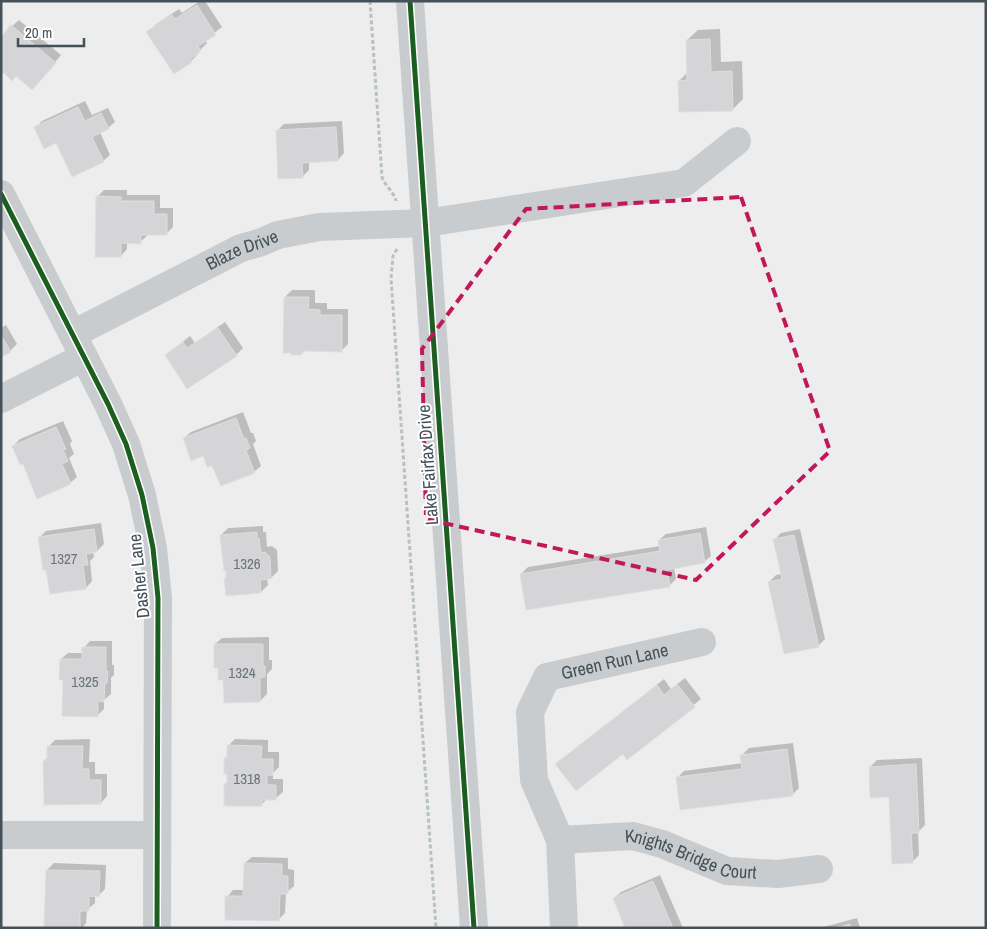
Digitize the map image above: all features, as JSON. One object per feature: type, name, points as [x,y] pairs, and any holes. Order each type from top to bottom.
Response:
[{"type":"street","name":"Lake Fairfax Drive","points":[[410,1],[474,928]]},
{"type":"street","name":"Blaze Drive","points":[[78,345],[241,248],[278,235],[319,227],[426,223],[684,183],[737,141]]},
{"type":"street","name":"Dasher Lane","points":[[1,194],[108,404],[126,444],[142,495],[153,548],[158,598],[157,928]]},
{"type":"street","points":[[1,399],[78,345]]},
{"type":"street","name":"Green Run Lane","points":[[564,928],[560,840],[534,780],[530,712],[547,677],[702,642]]},
{"type":"street","points":[[1,835],[158,836]]},
{"type":"street","name":"Knights Bridge Court","points":[[560,840],[633,836],[662,844],[727,870],[778,874],[819,869]]},
{"type":"path","points":[[370,1],[382,177],[384,183],[395,195],[398,224],[398,246],[393,256],[391,278],[407,502],[419,711],[436,928]]},
{"type":"highlighted area","points":[[741,197],[830,451],[696,580],[426,519],[422,349],[526,209]]},
{"type":"building","points":[[197,5],[216,35],[198,46],[201,51],[190,59],[192,62],[174,74],[146,32],[172,15],[175,19]]},
{"type":"building","points":[[11,25],[56,63],[32,90],[16,76],[12,81],[4,73],[1,76],[1,37]]},
{"type":"building","points":[[710,39],[711,72],[732,71],[733,111],[679,112],[678,81],[687,80],[686,40]]},
{"type":"building","points":[[78,107],[85,121],[101,113],[109,129],[92,137],[104,162],[72,177],[56,143],[44,149],[34,127]]},
{"type":"building","points":[[336,127],[338,161],[302,163],[303,178],[278,179],[276,130]]},
{"type":"building","points":[[96,196],[121,197],[121,201],[154,201],[154,214],[167,214],[167,235],[141,235],[141,244],[121,243],[121,257],[95,257]]},
{"type":"building","points":[[284,297],[309,297],[308,309],[320,310],[320,315],[342,315],[342,352],[304,351],[301,355],[283,353]]},
{"type":"building","points":[[218,328],[237,356],[187,389],[165,355],[183,342],[187,348]]},
{"type":"building","points":[[1,335],[11,352],[1,357]]},
{"type":"building","points":[[236,418],[244,439],[246,438],[250,448],[246,450],[255,473],[221,486],[212,466],[207,467],[203,456],[191,461],[183,438]]},
{"type":"building","points":[[56,427],[66,449],[63,450],[68,461],[62,464],[71,484],[37,499],[23,464],[20,465],[12,446]]},
{"type":"building","points":[[94,529],[97,552],[86,554],[88,565],[83,565],[86,589],[50,594],[46,570],[43,570],[38,537]]},
{"type":"building","points":[[257,532],[261,553],[265,552],[270,557],[271,579],[260,580],[261,593],[226,596],[224,578],[226,578],[226,571],[224,571],[220,535]]},
{"type":"building","points":[[700,533],[705,563],[667,570],[670,587],[526,610],[520,574],[660,551],[658,540]]},
{"type":"building","points":[[794,535],[819,647],[784,654],[768,582],[782,579],[773,539]]},
{"type":"building","points":[[214,644],[263,644],[265,677],[260,677],[260,702],[224,703],[223,680],[218,680],[218,668],[214,668]]},
{"type":"building","points":[[82,647],[106,647],[106,671],[108,671],[104,702],[98,701],[98,717],[62,716],[63,680],[59,680],[60,659],[82,659]]},
{"type":"building","points":[[677,684],[695,707],[627,760],[623,754],[576,791],[555,764],[657,685],[664,695]]},
{"type":"building","points":[[227,745],[262,746],[261,759],[273,759],[273,775],[267,775],[267,785],[276,785],[276,800],[262,800],[262,806],[224,806],[224,784],[227,784],[227,774],[224,774],[224,758],[227,758]]},
{"type":"building","points":[[47,746],[83,746],[82,769],[89,769],[89,780],[101,780],[101,804],[44,805],[43,761],[47,760]]},
{"type":"building","points":[[787,749],[793,796],[680,810],[676,777],[742,769],[740,755]]},
{"type":"building","points":[[916,764],[919,833],[911,833],[913,863],[892,864],[889,797],[870,798],[869,767]]},
{"type":"building","points":[[244,863],[282,864],[282,876],[288,876],[288,894],[280,894],[279,921],[225,920],[225,896],[243,896]]},
{"type":"building","points":[[46,870],[100,871],[99,897],[89,896],[89,911],[80,911],[80,928],[44,928]]},
{"type":"building","points":[[653,881],[673,928],[625,928],[613,898]]},
{"type":"building","points":[[850,924],[851,928],[836,928]]},
{"type":"cycle path","points":[[410,1],[474,928]]},
{"type":"cycle path","points":[[1,194],[108,404],[126,444],[142,495],[153,548],[158,598],[157,928]]}]
